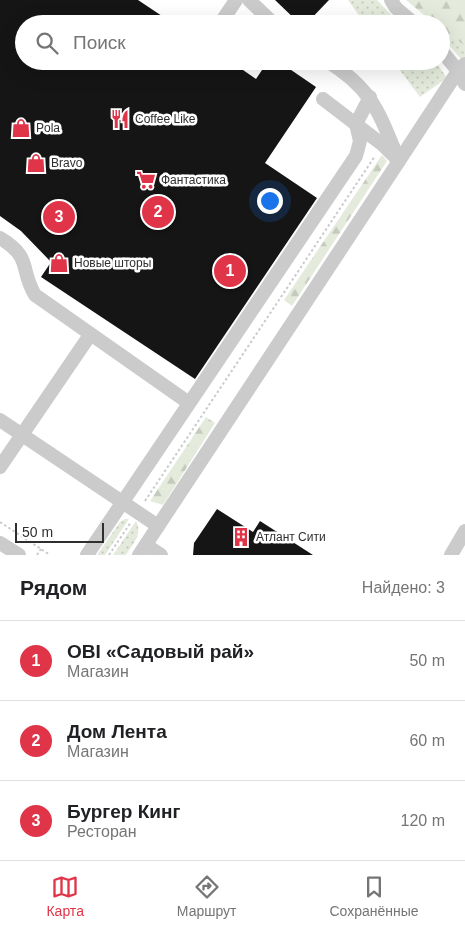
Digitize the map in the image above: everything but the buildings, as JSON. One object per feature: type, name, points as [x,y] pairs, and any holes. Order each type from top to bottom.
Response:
[{"type":"street","points":[[226,15],[236,0]]},
{"type":"street","points":[[249,0],[265,15]]},
{"type":"street","points":[[391,0],[396,8],[404,15]]},
{"type":"street","points":[[450,58],[461,68],[465,84]]},
{"type":"street","points":[[161,555],[142,550],[461,68]]},
{"type":"street","points":[[340,70],[370,97],[399,161]]},
{"type":"street","points":[[87,555],[356,156],[360,141],[356,124],[370,97]]},
{"type":"street","points":[[323,99],[383,145],[399,161]]},
{"type":"street","points":[[0,238],[20,254],[26,264],[29,285],[35,295],[189,403]]},
{"type":"street","points":[[0,467],[90,335]]},
{"type":"street","points":[[0,420],[158,526]]},
{"type":"street","points":[[451,555],[464,536]]},
{"type":"street","points":[[0,543],[19,555]]},
{"type":"path","points":[[108,555],[383,145]]},
{"type":"path","points":[[0,522],[50,555]]},
{"type":"path","points":[[24,538],[32,526]]},
{"type":"path","points":[[37,555],[41,549]]},
{"type":"green space","points":[[348,0],[377,0],[391,15],[359,15]]},
{"type":"green space","points":[[406,0],[465,0],[465,46],[450,35],[450,15],[424,15]]},
{"type":"green space","points":[[450,35],[465,46],[465,64],[450,46]]},
{"type":"green space","points":[[400,70],[441,70],[447,78],[420,97]]},
{"type":"green space","points":[[382,155],[387,161],[292,306],[284,300]]},
{"type":"green space","points":[[206,417],[215,423],[163,505],[150,501]]},
{"type":"green space","points":[[129,519],[105,555],[97,555],[120,522]]},
{"type":"green space","points":[[136,521],[138,535],[132,547],[126,555],[113,555]]},
{"type":"place","name":"Coffee Like","points":[[120,119]]},
{"type":"place","name":"Pola","points":[[21,128]]},
{"type":"place","name":"Bravo","points":[[36,163]]},
{"type":"place","name":"Фантастика","points":[[146,180]]},
{"type":"place","name":"Дом Лента","points":[[158,212]]},
{"type":"place","name":"Бургер Кинг","points":[[59,217]]},
{"type":"place","name":"Новые шторы","points":[[59,263]]},
{"type":"place","name":"OBI «Садовый рай»","points":[[230,271]]},
{"type":"place","name":"Атлант Сити","points":[[241,537]]}]
